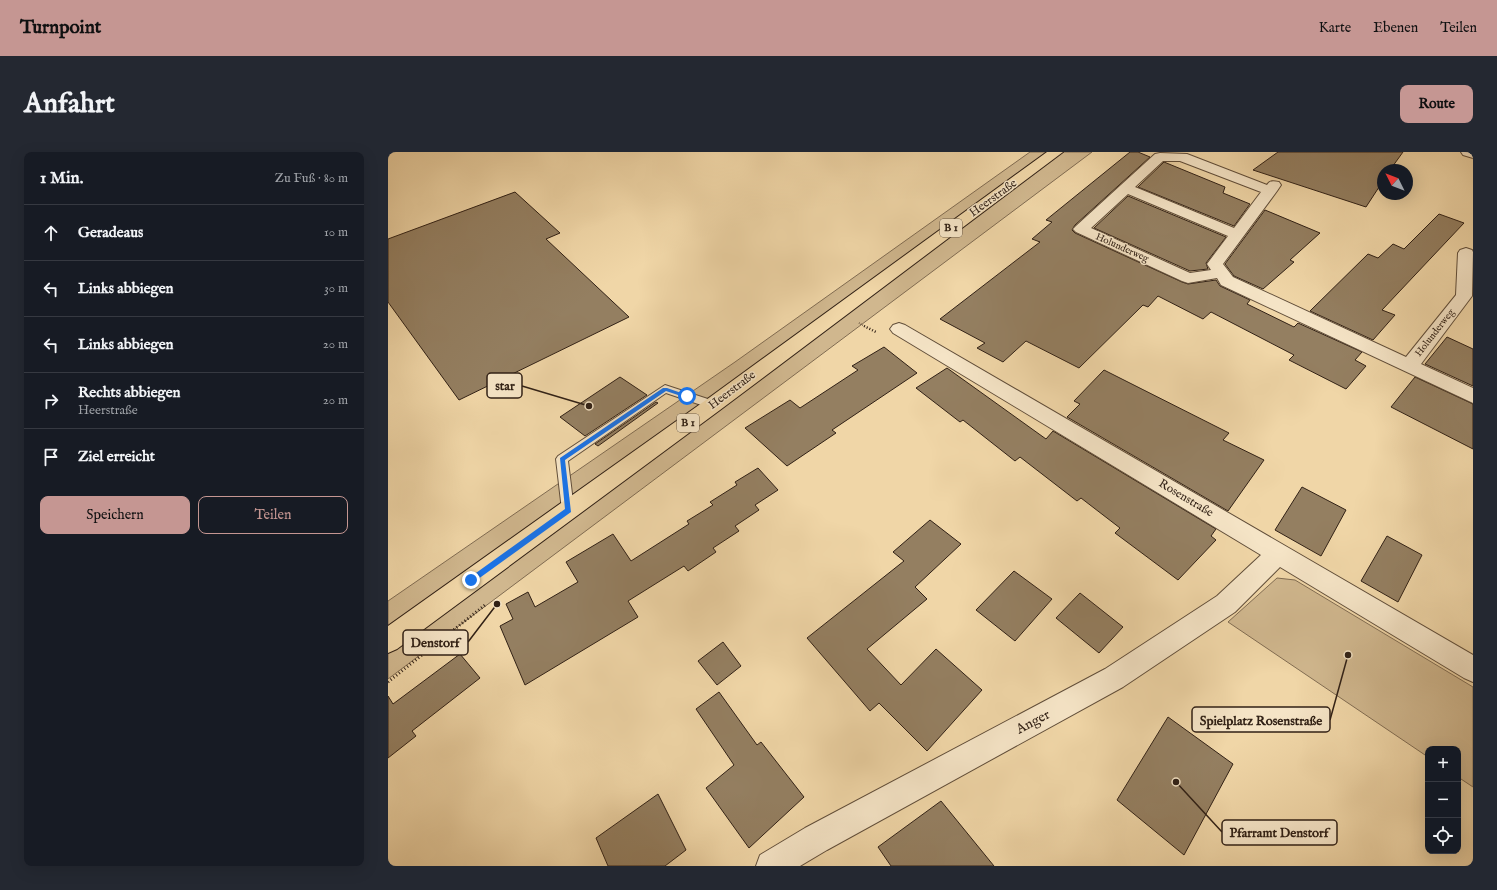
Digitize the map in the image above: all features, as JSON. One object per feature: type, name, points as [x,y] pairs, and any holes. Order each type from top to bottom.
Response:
[{"type":"main road","name":"Heerstraße","points":[[388,641],[714,405],[870,288],[1056,152]]},
{"type":"street","points":[[1468,152],[1473,154]]},
{"type":"street","name":"Holunderweg","points":[[1221,273],[1188,278],[1081,229],[1160,157],[1182,157],[1272,188],[1215,264],[1227,281],[1473,396]]},
{"type":"street","points":[[1126,188],[1237,234]]},
{"type":"street","name":"Holunderweg","points":[[1410,366],[1464,296],[1466,252]]},
{"type":"street","name":"Rosenstraße","points":[[899,329],[1473,669]]},
{"type":"street","name":"Anger","points":[[771,866],[823,835],[1114,678],[1226,604],[1279,553]]},
{"type":"lane","points":[[568,510],[562,459],[665,389],[714,405]]},
{"type":"shaded area","points":[[1030,152],[1092,152],[388,679],[388,601],[735,362]]},
{"type":"shaded area","points":[[1277,578],[1295,580],[1473,687],[1473,787],[1461,779],[1461,746],[1425,746],[1425,755],[1228,622]]},
{"type":"building","points":[[1130,152],[1138,152],[1150,157],[1075,225],[1072,230],[1075,233],[1182,282],[1188,284],[1216,280],[1220,286],[1250,300],[1247,304],[1294,327],[1298,323],[1362,352],[1355,360],[1366,366],[1346,389],[1289,360],[1294,355],[1211,312],[1203,319],[1158,296],[1148,307],[1143,305],[1079,368],[1026,341],[1003,362],[977,348],[985,343],[940,319],[1040,242],[1032,239],[1052,222],[1046,220]]},
{"type":"building","points":[[1278,152],[1403,152],[1394,164],[1377,164],[1377,190],[1366,207],[1253,170]]},
{"type":"building","points":[[1164,162],[1225,187],[1223,193],[1250,204],[1234,226],[1138,187]]},
{"type":"building","points":[[515,192],[560,233],[546,239],[629,317],[459,400],[388,302],[388,239]]},
{"type":"building","points":[[1128,196],[1226,237],[1206,263],[1208,269],[1190,271],[1094,228]]},
{"type":"building","points":[[1265,210],[1320,233],[1290,260],[1294,262],[1263,289],[1234,276],[1225,264]]},
{"type":"building","points":[[1439,214],[1464,223],[1382,310],[1395,315],[1373,340],[1310,311],[1368,254],[1378,258],[1393,244],[1404,249]]},
{"type":"building","points":[[1447,337],[1473,349],[1473,386],[1425,364]]},
{"type":"building","points":[[884,347],[917,373],[832,430],[836,433],[787,466],[745,428],[790,400],[800,408],[858,370],[852,366]]},
{"type":"building","points":[[947,368],[1046,439],[1053,431],[1216,529],[1211,536],[1216,540],[1178,580],[1115,533],[1120,528],[1081,498],[1077,501],[1020,457],[1015,461],[963,420],[960,422],[916,388]]},
{"type":"building","points":[[1104,370],[1229,433],[1223,440],[1264,460],[1228,511],[1067,417],[1080,404],[1074,401]]},
{"type":"building","points":[[620,377],[647,395],[585,436],[560,417]]},
{"type":"building","points":[[1415,377],[1473,404],[1473,449],[1391,407]]},
{"type":"building","points":[[656,402],[658,403],[598,446],[595,444]]},
{"type":"building","points":[[758,468],[778,490],[755,505],[759,510],[735,526],[739,531],[713,548],[716,552],[688,571],[684,566],[628,601],[638,617],[525,685],[500,626],[513,619],[506,604],[528,592],[535,607],[578,582],[566,562],[613,534],[631,561],[689,524],[687,521],[713,505],[710,502],[737,485],[735,482]]},
{"type":"building","points":[[1302,487],[1346,510],[1321,556],[1275,530]]},
{"type":"building","points":[[930,520],[961,544],[915,587],[927,599],[867,649],[901,685],[936,649],[982,690],[927,751],[879,703],[870,711],[807,638],[904,561],[893,552]]},
{"type":"building","points":[[1387,536],[1422,555],[1398,602],[1361,581]]},
{"type":"building","points":[[1014,571],[1052,599],[1015,641],[976,610]]},
{"type":"building","points":[[1080,593],[1123,627],[1099,653],[1056,618]]},
{"type":"building","points":[[723,642],[741,666],[717,685],[698,661]]},
{"type":"building","points":[[460,654],[480,678],[412,731],[416,736],[388,758],[388,696],[393,704]]},
{"type":"building","points":[[719,692],[757,745],[761,742],[804,797],[749,848],[706,788],[734,765],[696,709]]},
{"type":"building","points":[[1168,717],[1233,764],[1184,855],[1117,800]]},
{"type":"building","points":[[658,794],[686,850],[665,866],[608,866],[596,838]]},
{"type":"building","points":[[941,801],[994,866],[891,866],[878,847]]},
{"type":"place","name":"star","points":[[589,406]]},
{"type":"place","name":"Denstorf","points":[[497,604]]},
{"type":"place","name":"Spielplatz Rosenstraße","points":[[1348,655]]},
{"type":"place","name":"Pfarramt Denstorf","points":[[1176,782]]},
{"type":"route","points":[[471,580],[568,510],[562,459],[665,389],[687,396]]}]
